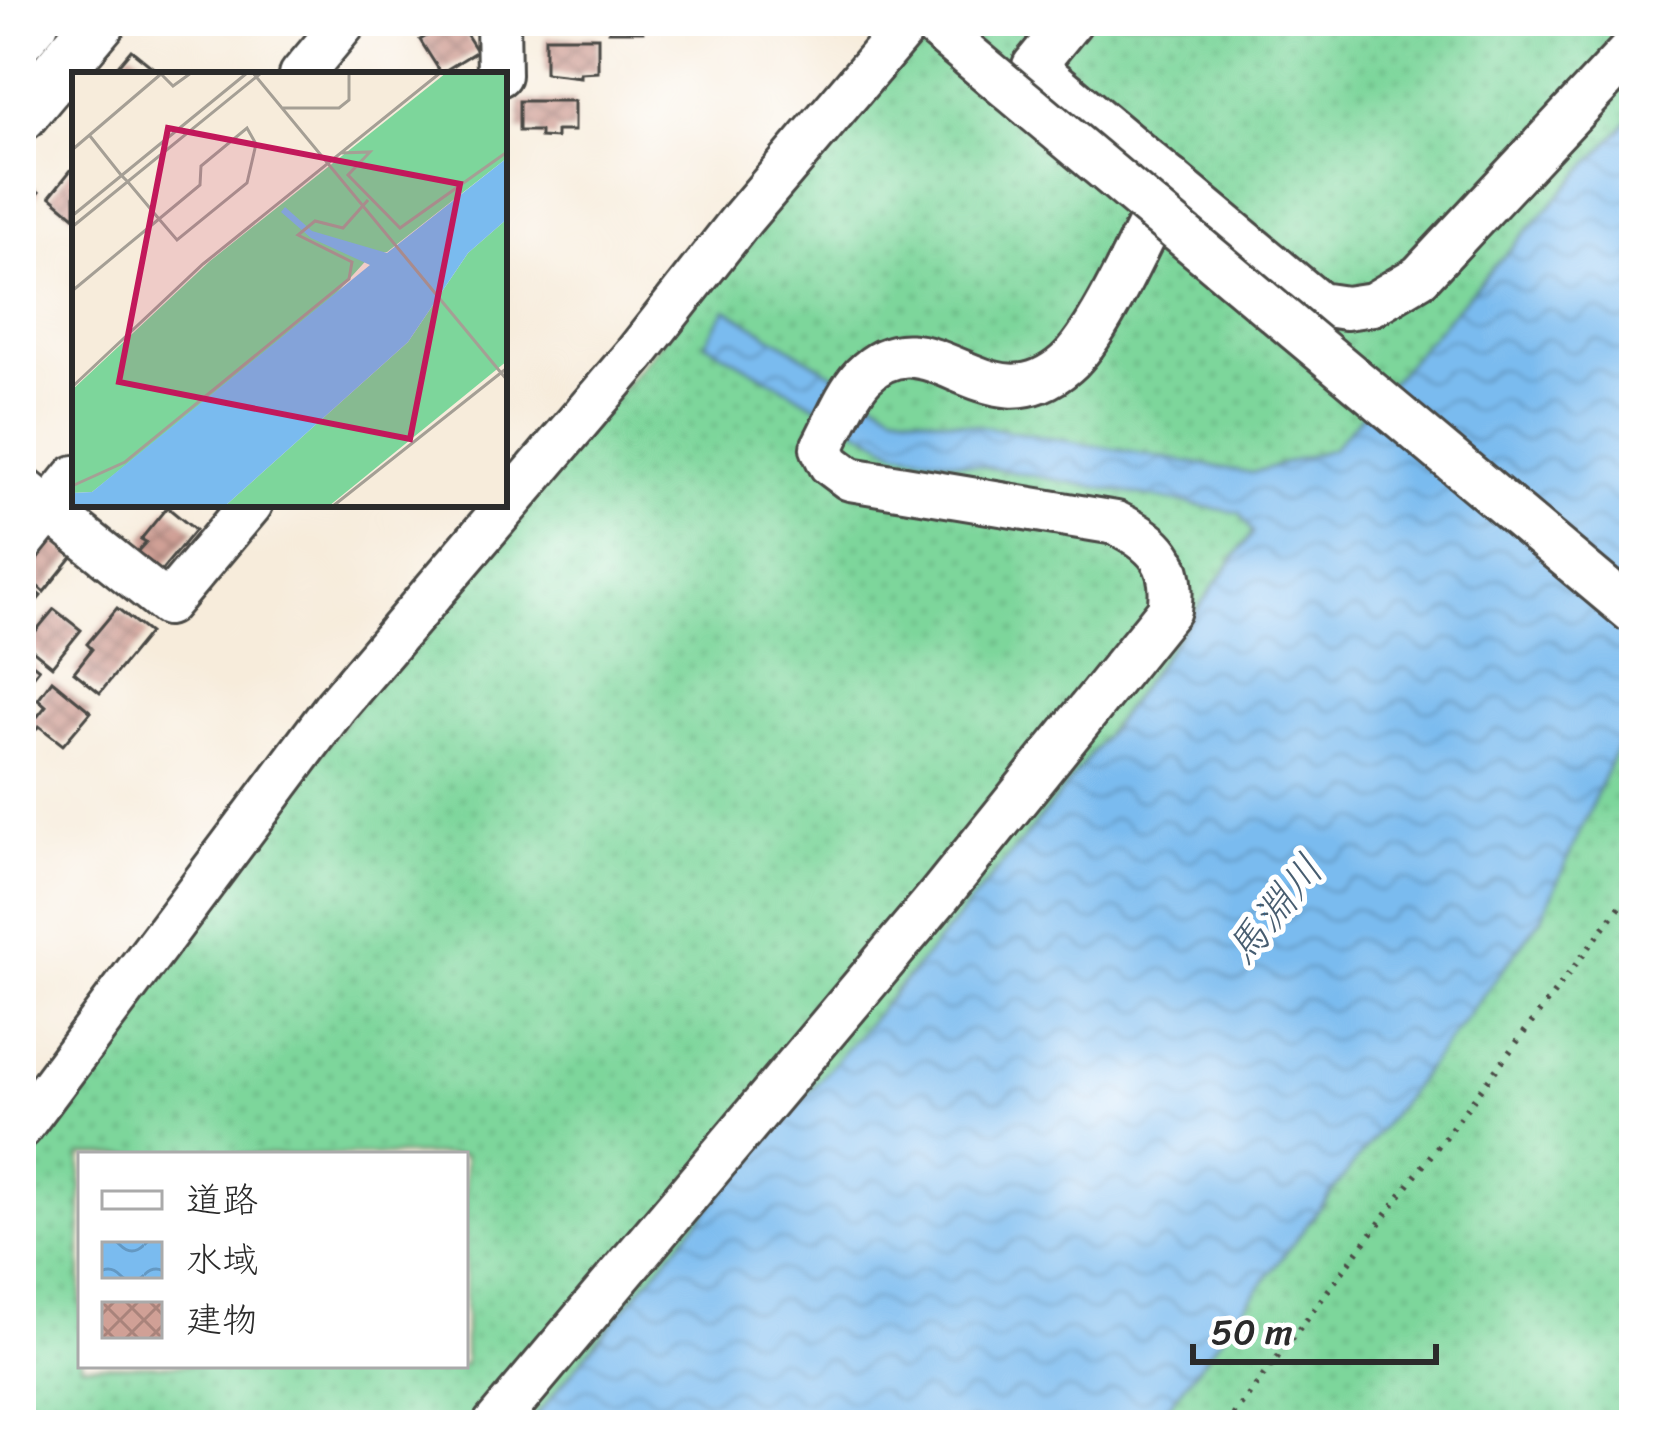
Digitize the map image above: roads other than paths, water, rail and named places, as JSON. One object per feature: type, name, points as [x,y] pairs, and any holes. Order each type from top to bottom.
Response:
[{"type":"main road","points":[[21,35],[33,21]]},
{"type":"main road","points":[[21,116],[100,21]]},
{"type":"street","points":[[304,72],[346,21]]},
{"type":"street","points":[[498,21],[499,72]]},
{"type":"street","points":[[1071,21],[1034,65],[1318,304],[1346,308],[1373,304],[1420,276],[1634,46]]},
{"type":"street","points":[[507,505],[742,219],[923,23],[1634,613]]},
{"type":"street","points":[[494,1425],[939,896],[1169,610],[1173,587],[1163,561],[1147,538],[1116,523],[850,479],[830,464],[822,448],[861,378],[879,363],[904,354],[926,355],[969,377],[1006,388],[1037,382],[1066,365],[1087,340],[1171,180]]},
{"type":"street","points":[[21,544],[48,491],[167,604],[248,507]]},
{"type":"street","points":[[21,1126],[336,706],[505,507]]},
{"type":"water","name":"馬淵川","points":[[1634,115],[1634,709],[1541,919],[1154,1425],[529,1425],[1035,825],[1253,533],[1240,513],[897,451],[705,343],[726,309],[894,411],[1252,473],[1332,449]]}]
